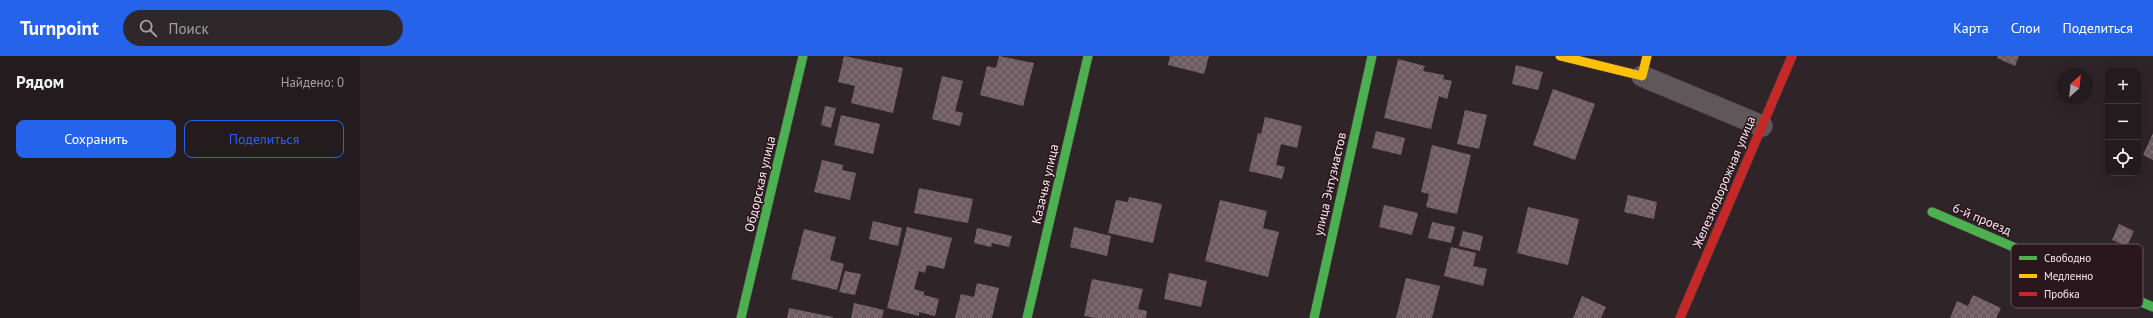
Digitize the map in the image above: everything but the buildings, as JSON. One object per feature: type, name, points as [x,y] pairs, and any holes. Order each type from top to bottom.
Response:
[{"type":"street","name":"Обдорская улица","points":[[742,318],[803,56]]},
{"type":"street","name":"Казачья улица","points":[[1027,318],[1088,56]]},
{"type":"street","name":"улица Энтузиастов","points":[[1314,318],[1372,56]]},
{"type":"street","points":[[1560,56],[1644,66],[1762,126]]},
{"type":"street","name":"Железнодорожная улица","points":[[1680,318],[1792,56]]},
{"type":"street","name":"6-й проезд","points":[[1932,212],[2011,246]]},
{"type":"street","name":"6-й проезд","points":[[2143,303],[2153,307]]},
{"type":"traffic: fast","points":[[741,318],[803,56]]},
{"type":"traffic: fast","points":[[1027,318],[1088,56]]},
{"type":"traffic: fast","points":[[1314,318],[1372,56]]},
{"type":"traffic: fast","points":[[1932,212],[2011,246]]},
{"type":"traffic: fast","points":[[2143,303],[2153,307]]},
{"type":"traffic: slow","points":[[1560,56],[1642,76],[1647,56]]},
{"type":"traffic: jam","points":[[1680,318],[1792,56]]}]
